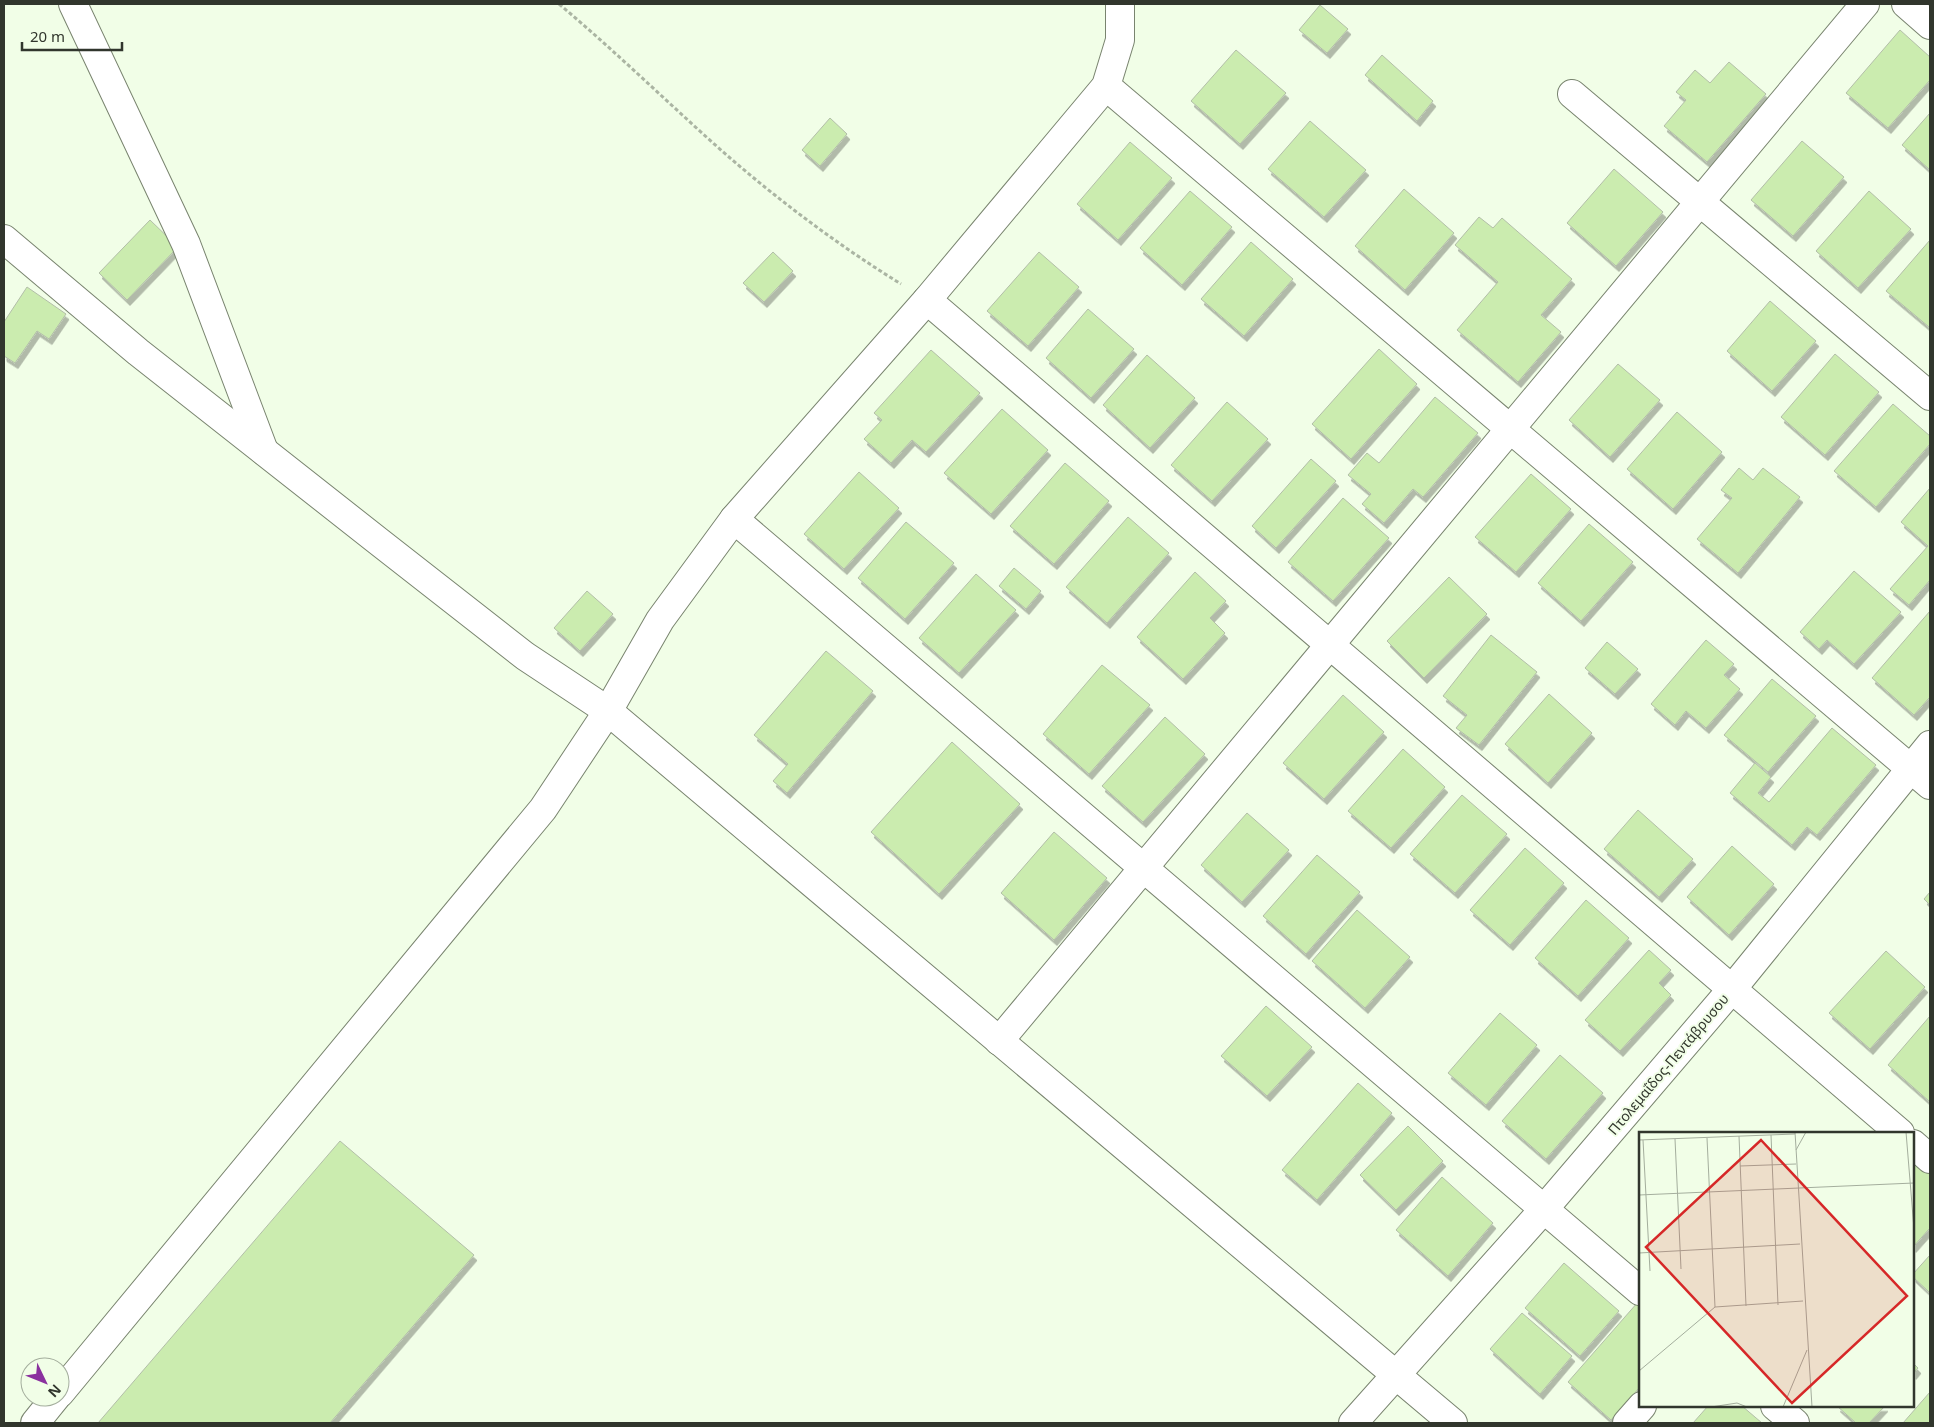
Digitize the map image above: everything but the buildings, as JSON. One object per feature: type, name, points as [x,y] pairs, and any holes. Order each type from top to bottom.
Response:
[{"type":"street","points":[[73,4],[186,244],[264,451]]},
{"type":"street","points":[[70,1380],[543,808],[608,711],[660,620],[734,519],[927,300],[1106,86],[1120,40],[1120,4]]},
{"type":"street","points":[[999,1041],[1865,4]]},
{"type":"street","points":[[1906,4],[1930,25]]},
{"type":"street","points":[[1106,86],[1920,777]]},
{"type":"street","points":[[1572,94],[1930,396]]},
{"type":"street","points":[[4,239],[138,352],[525,656],[608,711],[1453,1423]]},
{"type":"street","points":[[927,300],[1732,989],[1891,1130]]},
{"type":"street","points":[[734,519],[1639,1290]]},
{"type":"street","name":"Πτολεμαΐδος-Πεντάβρυσου","points":[[1353,1423],[1544,1209],[1732,989],[1920,777],[1930,744]]},
{"type":"street","points":[[1914,1145],[1930,1159]]},
{"type":"street","points":[[35,1423],[48,1407]]},
{"type":"street","points":[[1628,1423],[1641,1407]]},
{"type":"street","points":[[1775,1407],[1795,1423]]},
{"type":"path","points":[[559,4],[597,36],[722,151],[770,191],[873,266],[927,300]]}]
